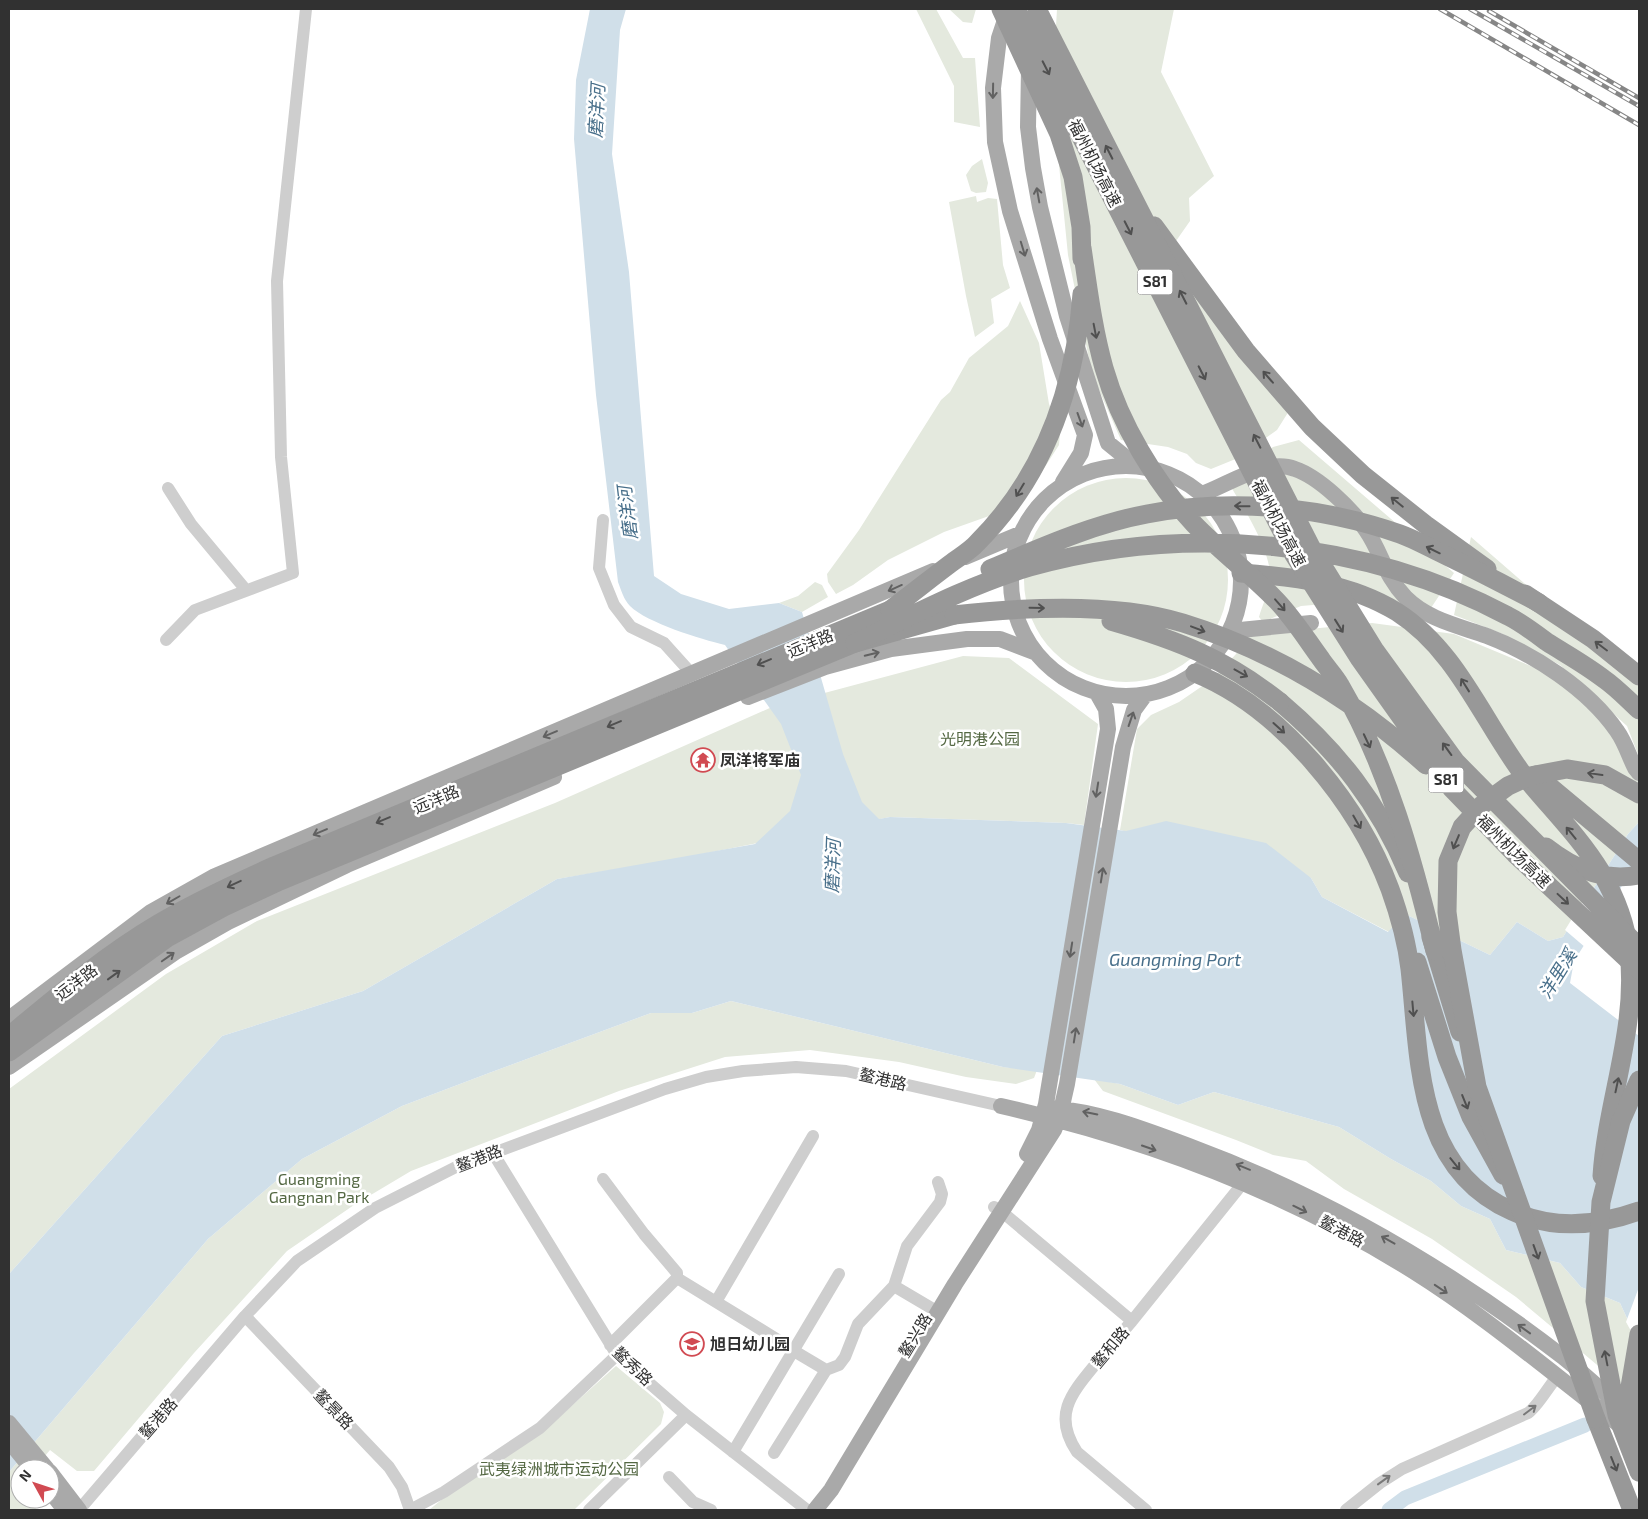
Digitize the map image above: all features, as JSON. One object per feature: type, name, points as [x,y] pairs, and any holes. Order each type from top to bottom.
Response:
[{"type":"highway","points":[[890,610],[977,544],[1014,498],[1045,448],[1067,390],[1079,335],[1083,280],[1081,227],[1071,169],[1059,134],[1001,9]]},
{"type":"highway","name":"福州机场高速","points":[[1016,9],[1286,538],[1359,658],[1452,788],[1515,854],[1639,970]]},
{"type":"highway","name":"福州机场高速","points":[[1038,9],[1122,178],[1311,547],[1374,649],[1456,762],[1639,947]]},
{"type":"highway","points":[[1122,178],[1153,225],[1246,351],[1312,428],[1363,475],[1426,526],[1476,562],[1592,639],[1639,676]]},
{"type":"highway","points":[[1082,248],[1096,335],[1104,370],[1149,468],[1167,493],[1223,553],[1276,601],[1299,627],[1340,684],[1382,774],[1402,827],[1435,951]]},
{"type":"highway","points":[[890,610],[1083,532],[1146,514],[1195,507],[1232,506],[1308,510],[1348,518],[1402,534],[1539,603]]},
{"type":"highway","points":[[1021,556],[1088,542],[1166,532],[1258,534],[1372,553],[1428,571],[1527,617],[1568,642],[1612,674],[1639,698]]},
{"type":"highway","points":[[855,643],[927,609],[1029,568],[1136,546],[1186,543],[1251,545],[1337,556],[1392,569],[1446,588],[1509,616],[1605,679],[1639,710]]},
{"type":"highway","points":[[1241,573],[1288,577],[1327,584],[1364,596],[1397,612],[1430,638],[1455,668],[1524,776],[1600,871],[1619,909],[1629,950],[1631,992],[1627,1033],[1605,1144],[1595,1301],[1617,1416],[1639,1472]]},
{"type":"highway","points":[[855,643],[954,615],[1018,608],[1123,612],[1182,623],[1262,653],[1330,690],[1396,738],[1452,788]]},
{"type":"highway","points":[[1064,609],[1152,633],[1211,656],[1250,678],[1305,723],[1349,771],[1373,804],[1393,838],[1413,884],[1477,1088],[1594,1412],[1632,1510]]},
{"type":"highway","name":"远洋路","points":[[10,1061],[69,998],[157,924],[217,892],[274,866],[890,610]]},
{"type":"highway","name":"远洋路","points":[[9,1036],[167,938],[224,907],[280,881],[855,643]]},
{"type":"highway","points":[[1195,673],[1226,688],[1287,735],[1329,782],[1353,816],[1390,888],[1410,939],[1447,1057],[1471,1117],[1517,1200]]},
{"type":"highway","points":[[1491,726],[1520,759],[1544,782],[1639,861]]},
{"type":"highway","points":[[1477,1088],[1447,912],[1448,861],[1462,827],[1482,805],[1508,786],[1530,776],[1567,770],[1605,775],[1639,794]]},
{"type":"highway","points":[[1509,816],[1557,855],[1584,870],[1620,879],[1639,875]]},
{"type":"highway","points":[[1390,888],[1410,967],[1423,1090],[1433,1126],[1450,1158],[1471,1184],[1498,1205],[1528,1218],[1561,1224],[1593,1223],[1639,1211]]},
{"type":"highway","points":[[9,1021],[69,998]]},
{"type":"highway","points":[[1601,1202],[1621,1121],[1639,1080]]},
{"type":"highway","points":[[1639,1334],[1630,1386],[1631,1428],[1639,1461]]},
{"type":"main road","points":[[1008,9],[1000,38],[992,88],[995,142],[1010,211],[1050,338],[1085,435],[1082,453],[1060,486],[1040,505],[1020,534],[1012,564],[1011,595],[1019,625],[1034,652],[1062,678],[1097,693],[1121,696],[1145,695],[1171,687],[1195,673],[1215,654],[1230,631],[1239,602],[1241,573],[1237,550],[1230,529],[1218,510],[1202,494],[1182,479],[1159,470],[1135,465],[1109,466],[1083,473],[1060,486]]},
{"type":"main road","points":[[1032,9],[1028,127],[1040,208],[1070,324],[1108,443],[1135,465]]},
{"type":"main road","points":[[1202,494],[1263,469],[1280,466],[1295,468],[1316,480],[1366,530],[1383,566],[1407,599],[1424,612],[1489,637],[1542,663],[1576,688],[1617,731],[1634,768],[1639,773]]},
{"type":"main road","points":[[9,1021],[151,912],[215,876],[1020,534]]},
{"type":"main road","points":[[1230,631],[1311,623]]},
{"type":"main road","points":[[10,1061],[177,951],[228,922],[347,865],[704,714],[826,667],[891,650],[967,639],[1010,641],[1034,652]]},
{"type":"main road","points":[[1052,1113],[1049,1082],[1108,729],[1106,709],[1097,693]]},
{"type":"main road","points":[[1052,1113],[1067,1084],[1123,747],[1134,710],[1145,695]]},
{"type":"main road","name":"鳌港路","points":[[1001,1106],[1052,1113],[1108,1117],[1247,1168],[1337,1211],[1420,1257],[1564,1358],[1618,1405],[1632,1426],[1639,1441]]},
{"type":"main road","name":"鳌港路","points":[[1052,1113],[1243,1183],[1341,1230],[1412,1270],[1477,1315],[1557,1377],[1594,1412],[1632,1426]]},
{"type":"main road","name":"鳌兴路","points":[[808,1510],[831,1490],[935,1310],[1027,1162],[1052,1113]]},
{"type":"main road","points":[[9,1423],[36,1459]]},
{"type":"main road","points":[[9,1441],[32,1459]]},
{"type":"main road","points":[[60,1488],[79,1510]]},
{"type":"street","points":[[166,640],[195,610],[293,573],[281,457],[277,281],[306,9]]},
{"type":"street","points":[[168,488],[191,524],[246,590]]},
{"type":"street","points":[[604,520],[599,568],[614,605],[631,627],[664,642],[691,673]]},
{"type":"street","name":"鳌港路","points":[[79,1510],[245,1316],[297,1261],[343,1228],[414,1187],[471,1160],[681,1084],[718,1075],[757,1069],[796,1067],[846,1071],[1001,1106]]},
{"type":"street","points":[[717,1300],[813,1136]]},
{"type":"street","name":"鳌秀路","points":[[493,1153],[614,1350],[686,1415],[808,1510]]},
{"type":"street","points":[[410,1510],[435,1498],[540,1428],[614,1350],[677,1278],[677,1273],[644,1234],[603,1180]]},
{"type":"street","points":[[774,1453],[826,1370],[839,1365],[845,1357],[858,1324],[894,1286],[907,1246],[940,1202],[942,1194],[938,1182]]},
{"type":"street","points":[[1132,1322],[1243,1183]]},
{"type":"street","name":"鳌和路","points":[[998,1209],[1132,1322],[1073,1391],[1066,1407],[1066,1423],[1070,1439],[1077,1452],[1146,1510]]},
{"type":"street","points":[[733,1452],[839,1274]]},
{"type":"street","points":[[677,1278],[717,1300],[783,1343]]},
{"type":"street","points":[[894,1286],[935,1310]]},
{"type":"street","name":"鳌景路","points":[[245,1316],[385,1462],[398,1480],[410,1510]]},
{"type":"street","points":[[794,1350],[826,1370]]},
{"type":"street","points":[[1346,1510],[1380,1482],[1402,1469],[1528,1413],[1536,1407],[1542,1394],[1557,1377]]},
{"type":"street","points":[[589,1510],[686,1415]]},
{"type":"street","points":[[670,1477],[693,1502],[710,1510]]},
{"type":"green space","points":[[916,9],[936,9],[963,58],[975,58],[980,127],[954,122],[954,86]]},
{"type":"green space","points":[[949,9],[976,9],[972,23],[963,22]]},
{"type":"green space","points":[[1057,9],[1174,9],[1161,72],[1214,176],[1189,198],[1190,221],[1176,241],[1294,403],[1277,430],[1238,458],[1211,469],[1196,463],[1187,454],[1168,447],[1121,440],[1092,374],[1068,255],[1052,95]]},
{"type":"green space","points":[[982,159],[988,183],[986,192],[976,193],[971,191],[966,175],[972,166]]},
{"type":"green space","points":[[976,196],[977,202],[988,198],[997,199],[1003,265],[1010,288],[991,299],[994,323],[975,337],[949,202]]},
{"type":"green space","points":[[1020,301],[1039,343],[1049,404],[1060,433],[1059,445],[1041,473],[989,516],[944,532],[888,560],[853,585],[836,594],[828,582],[827,574],[859,530],[941,400],[950,392],[969,358],[1008,326]]},
{"type":"green space","points":[[1299,440],[1454,573],[1429,611],[1361,601],[1301,606],[1263,622],[1259,617],[1270,583],[1270,571],[1256,531],[1228,482],[1273,447]]},
{"type":"green space","points":[[1116,478],[1136,478],[1156,482],[1174,490],[1191,501],[1205,515],[1216,532],[1224,550],[1228,580],[1224,610],[1216,628],[1205,645],[1191,659],[1174,670],[1156,678],[1136,682],[1116,682],[1096,678],[1078,670],[1061,659],[1047,645],[1036,628],[1028,610],[1024,590],[1024,570],[1028,550],[1036,532],[1047,515],[1061,501],[1078,490],[1096,482]]},
{"type":"green space","points":[[1471,537],[1639,683],[1639,757],[1627,726],[1560,665],[1503,634],[1454,615]]},
{"type":"green space","points":[[815,582],[822,585],[828,597],[802,612],[779,603],[798,596]]},
{"type":"green space","points":[[1372,623],[1454,634],[1545,672],[1598,713],[1617,739],[1628,771],[1639,782],[1639,822],[1628,834],[1563,937],[1548,941],[1517,922],[1490,955],[1405,914],[1389,932],[1322,897],[1311,878],[1120,830],[1137,729],[1151,715],[1179,702],[1214,678],[1236,654],[1248,635]]},
{"type":"green space","name":"光明港公园","points":[[963,656],[1009,658],[1098,724],[1084,825],[890,817],[662,862],[557,879],[363,991],[222,1036],[9,1274],[9,1089],[166,974],[257,921],[555,803],[772,707]]},
{"type":"green space","name":"Guangming Gangnan Park","points":[[731,1001],[1003,1067],[1037,1070],[1034,1078],[1016,1084],[966,1077],[899,1062],[810,1050],[725,1057],[619,1091],[411,1171],[354,1205],[287,1251],[194,1353],[94,1471],[77,1471],[50,1450],[42,1459],[20,1459],[208,1239],[302,1159],[402,1106],[489,1073],[651,1013],[692,1013]]},
{"type":"green space","points":[[1094,1079],[1120,1084],[1178,1105],[1214,1092],[1339,1127],[1431,1181],[1461,1206],[1490,1219],[1506,1250],[1560,1263],[1581,1287],[1620,1303],[1632,1329],[1639,1400],[1516,1297],[1432,1239],[1344,1189],[1306,1161],[1273,1155],[1103,1091]]},
{"type":"green space","name":"武夷绿洲城市运动公园","points":[[616,1366],[660,1403],[664,1412],[661,1424],[574,1510],[429,1510],[451,1492],[557,1419]]},
{"type":"green space","name":"Guangming Gangnan Park","points":[[10,1471],[10,1509],[37,1510],[9,1510]]},
{"type":"water","name":"Guangming Port","points":[[590,9],[626,9],[620,30],[612,154],[629,272],[654,576],[681,594],[729,609],[779,603],[802,612],[843,754],[862,802],[879,819],[890,817],[1066,823],[1126,831],[1166,821],[1266,843],[1311,878],[1322,897],[1388,932],[1405,914],[1490,955],[1517,922],[1548,941],[1563,937],[1628,834],[1639,822],[1639,859],[1574,961],[1570,983],[1639,1036],[1639,1332],[1632,1329],[1620,1303],[1581,1287],[1560,1263],[1506,1250],[1490,1219],[1461,1206],[1431,1181],[1339,1127],[1214,1092],[1178,1105],[1120,1084],[1003,1067],[731,1001],[692,1013],[651,1013],[402,1106],[302,1159],[208,1239],[20,1459],[10,1459],[9,1472],[9,1274],[222,1036],[363,991],[557,879],[755,844],[790,811],[801,775],[781,724],[725,645],[675,630],[638,612],[626,601],[618,582],[596,395],[574,139],[576,80]]},
{"type":"pier","points":[[1591,888],[1613,908],[1586,948],[1565,930]]},
{"type":"pier","points":[[1639,1287],[1639,1335],[1631,1331],[1626,1322]]},
{"type":"waterway","points":[[1389,1510],[1405,1498],[1585,1425]]},
{"type":"railway","points":[[1440,9],[1639,125]]},
{"type":"railway","points":[[1470,9],[1639,106]]},
{"type":"railway","points":[[1489,11],[1639,98]]},
{"type":"place","name":"凤洋将军庙","points":[[703,760]]},
{"type":"place","name":"旭日幼儿园","points":[[692,1344]]},
{"type":"water label","name":"磨洋河","points":[[597,111]]},
{"type":"water label","name":"磨洋河","points":[[628,513]]},
{"type":"water label","name":"磨洋河","points":[[833,866]]},
{"type":"water label","name":"洋里溪","points":[[1558,974]]}]
